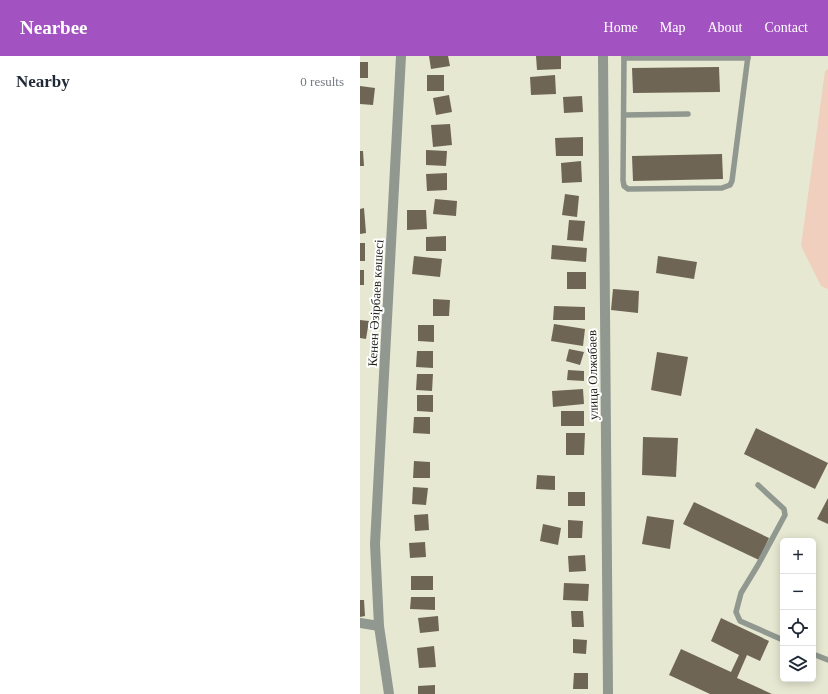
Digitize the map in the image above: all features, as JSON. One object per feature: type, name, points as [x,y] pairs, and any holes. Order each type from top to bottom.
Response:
[{"type":"street","name":"Кенен Әзірбаев көшесі","points":[[389,694],[379,626],[375,544],[401,56]]},
{"type":"street","name":"улица Олжабаев","points":[[602,56],[608,694]]},
{"type":"street","points":[[360,623],[379,626]]},
{"type":"lane","points":[[624,57],[748,57],[732,181],[730,185],[722,188],[628,189],[624,186],[624,57]]},
{"type":"lane","points":[[624,115],[688,114]]},
{"type":"lane","points":[[758,485],[784,509],[785,515],[758,566],[741,593],[736,612],[740,621],[780,639]]},
{"type":"lane","points":[[816,655],[828,660]]},
{"type":"shaded area","points":[[828,69],[828,289],[821,286],[801,246],[825,71]]},
{"type":"building","points":[[429,56],[448,56],[450,66],[431,69]]},
{"type":"building","points":[[536,56],[561,56],[561,69],[537,70]]},
{"type":"building","points":[[360,62],[368,62],[368,78],[360,78]]},
{"type":"building","points":[[719,67],[720,92],[633,93],[632,68]]},
{"type":"building","points":[[427,75],[444,75],[444,91],[427,91]]},
{"type":"building","points":[[555,75],[556,94],[531,95],[530,77]]},
{"type":"building","points":[[360,86],[375,88],[373,105],[360,104]]},
{"type":"building","points":[[449,95],[452,112],[436,115],[433,98]]},
{"type":"building","points":[[582,96],[583,112],[564,113],[563,97]]},
{"type":"building","points":[[450,124],[452,145],[433,147],[431,125]]},
{"type":"building","points":[[583,137],[583,156],[556,156],[555,138]]},
{"type":"building","points":[[426,150],[447,151],[446,166],[426,165]]},
{"type":"building","points":[[360,151],[363,151],[364,166],[360,166]]},
{"type":"building","points":[[722,154],[723,179],[633,181],[632,156]]},
{"type":"building","points":[[581,161],[582,182],[562,183],[561,163]]},
{"type":"building","points":[[447,173],[447,190],[427,191],[426,174]]},
{"type":"building","points":[[565,194],[579,196],[577,217],[562,215]]},
{"type":"building","points":[[435,199],[457,201],[456,216],[433,214]]},
{"type":"building","points":[[364,208],[366,233],[360,234],[360,209]]},
{"type":"building","points":[[407,210],[426,210],[427,229],[407,230]]},
{"type":"building","points":[[569,220],[585,221],[583,241],[567,240]]},
{"type":"building","points":[[446,236],[446,251],[426,251],[426,237]]},
{"type":"building","points":[[360,243],[365,243],[365,261],[360,261]]},
{"type":"building","points":[[552,245],[587,248],[586,262],[551,259]]},
{"type":"building","points":[[414,256],[442,259],[440,277],[412,274]]},
{"type":"building","points":[[658,256],[697,262],[694,279],[656,273]]},
{"type":"building","points":[[360,270],[364,270],[364,285],[360,285]]},
{"type":"building","points":[[567,272],[586,272],[586,289],[567,289]]},
{"type":"building","points":[[613,289],[639,291],[638,313],[611,310]]},
{"type":"building","points":[[433,299],[450,300],[449,316],[433,316]]},
{"type":"building","points":[[554,306],[585,307],[585,320],[553,320]]},
{"type":"building","points":[[360,320],[369,321],[366,339],[360,338]]},
{"type":"building","points":[[554,324],[585,329],[583,346],[551,341]]},
{"type":"building","points":[[418,325],[434,325],[434,342],[418,341]]},
{"type":"building","points":[[569,349],[584,352],[580,365],[566,361]]},
{"type":"building","points":[[417,351],[433,351],[433,368],[416,367]]},
{"type":"building","points":[[657,352],[688,357],[681,396],[651,390]]},
{"type":"building","points":[[568,370],[584,371],[584,381],[567,380]]},
{"type":"building","points":[[417,374],[433,374],[432,391],[416,390]]},
{"type":"building","points":[[583,389],[584,404],[553,407],[552,391]]},
{"type":"building","points":[[417,395],[433,395],[433,412],[417,411]]},
{"type":"building","points":[[561,411],[584,411],[584,426],[561,426]]},
{"type":"building","points":[[414,417],[430,417],[430,434],[413,433]]},
{"type":"building","points":[[756,428],[828,463],[815,489],[744,454]]},
{"type":"building","points":[[566,433],[585,433],[584,455],[566,455]]},
{"type":"building","points":[[643,437],[678,438],[676,477],[642,475]]},
{"type":"building","points":[[414,461],[430,462],[430,478],[413,478]]},
{"type":"building","points":[[537,475],[555,476],[555,490],[536,489]]},
{"type":"building","points":[[413,487],[428,488],[426,505],[412,504]]},
{"type":"building","points":[[568,492],[585,492],[585,506],[568,506]]},
{"type":"building","points":[[828,498],[828,524],[817,519]]},
{"type":"building","points":[[694,502],[769,538],[759,560],[683,524]]},
{"type":"building","points":[[428,514],[429,530],[415,531],[414,515]]},
{"type":"building","points":[[647,516],[674,520],[670,549],[642,544]]},
{"type":"building","points":[[568,520],[583,521],[582,538],[568,538]]},
{"type":"building","points":[[543,524],[561,528],[558,545],[540,541]]},
{"type":"building","points":[[425,542],[426,557],[410,558],[409,543]]},
{"type":"building","points":[[585,555],[586,571],[569,572],[568,556]]},
{"type":"building","points":[[411,576],[433,576],[433,590],[411,590]]},
{"type":"building","points":[[564,583],[589,584],[588,601],[563,600]]},
{"type":"building","points":[[411,597],[435,597],[435,610],[410,609]]},
{"type":"building","points":[[360,600],[364,600],[365,616],[360,617]]},
{"type":"building","points":[[571,611],[583,611],[584,627],[572,627]]},
{"type":"building","points":[[438,616],[439,631],[420,633],[418,618]]},
{"type":"building","points":[[721,618],[769,641],[760,661],[747,655],[737,678],[772,694],[710,694],[669,675],[681,649],[731,672],[739,655],[711,641]]},
{"type":"building","points":[[573,639],[587,640],[586,654],[573,653]]},
{"type":"building","points":[[434,646],[436,667],[419,668],[417,648]]},
{"type":"building","points":[[574,673],[588,673],[588,689],[573,689]]},
{"type":"building","points":[[435,685],[435,694],[418,694],[418,686]]}]
